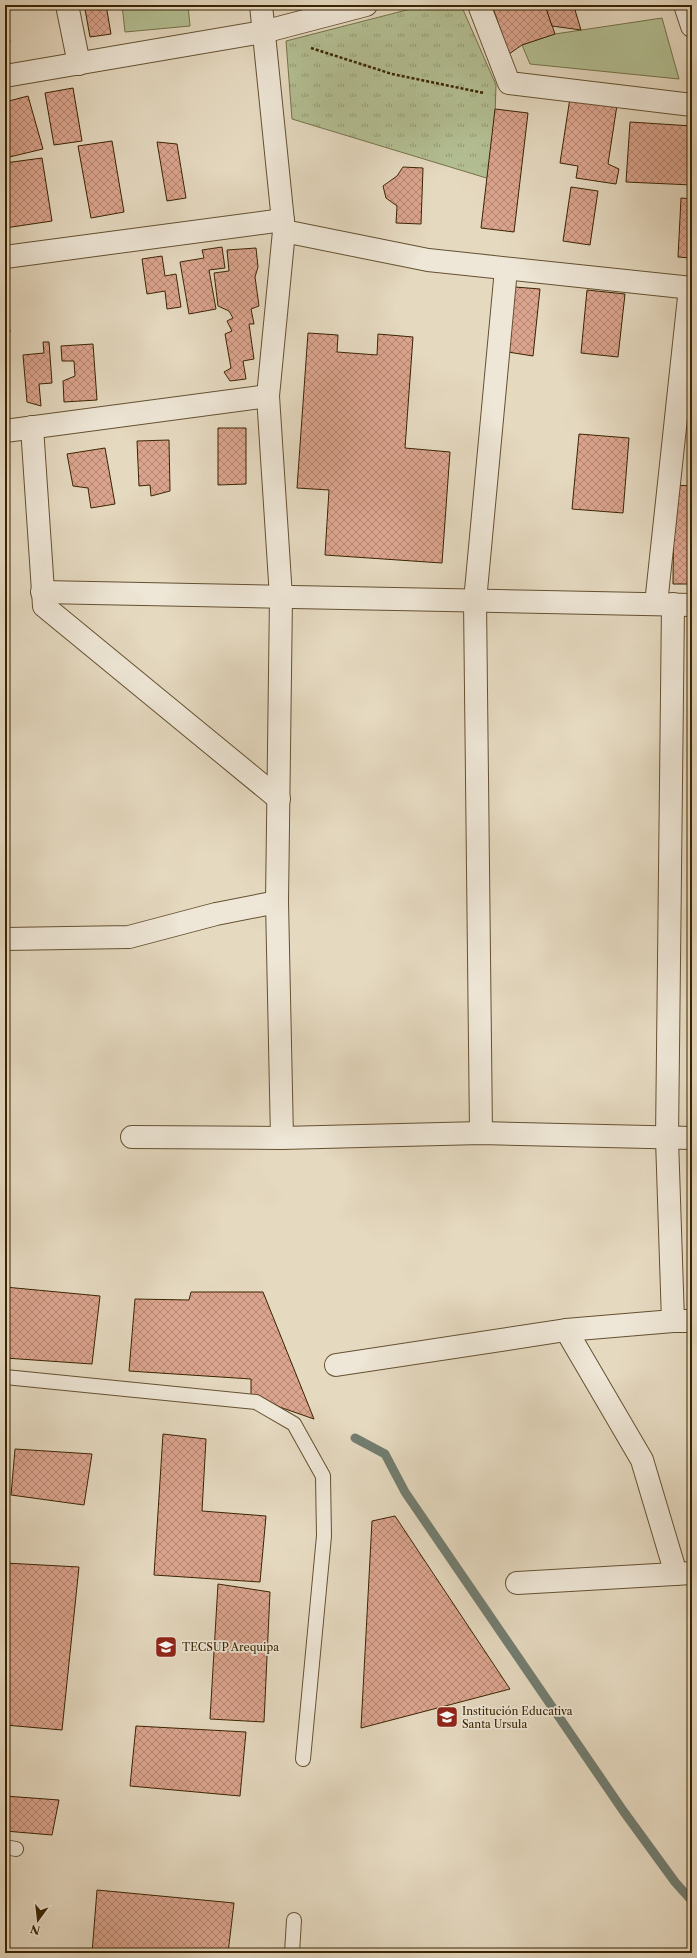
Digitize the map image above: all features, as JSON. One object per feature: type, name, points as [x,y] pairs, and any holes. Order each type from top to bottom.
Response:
[{"type":"street","points":[[67,5],[80,64]]},
{"type":"street","points":[[261,5],[283,225],[268,396],[281,597],[277,902],[282,1138]]},
{"type":"street","points":[[5,76],[263,32],[366,5]]},
{"type":"street","points":[[479,5],[509,83],[692,105]]},
{"type":"street","points":[[685,5],[692,26]]},
{"type":"street","points":[[5,257],[283,225],[428,260],[691,288],[674,604],[667,1139],[682,1321],[566,1330],[336,1365]]},
{"type":"street","points":[[481,1133],[475,601],[506,269]]},
{"type":"street","points":[[5,431],[268,396]]},
{"type":"street","points":[[32,427],[44,606],[279,799]]},
{"type":"street","points":[[42,592],[674,604]]},
{"type":"street","points":[[5,939],[129,937],[216,914],[277,902]]},
{"type":"street","points":[[132,1137],[282,1138],[481,1133],[667,1139],[692,1138]]},
{"type":"street","points":[[517,1583],[684,1574],[642,1460],[566,1330]]},
{"type":"lane","points":[[5,1378],[256,1402],[294,1424],[323,1476],[324,1536],[303,1759]]},
{"type":"lane","points":[[292,1953],[294,1920]]},
{"type":"path","points":[[306,46],[392,74],[490,94],[509,83]]},
{"type":"green space","points":[[122,5],[188,5],[190,26],[125,32]]},
{"type":"green space","points":[[426,5],[461,5],[496,85],[493,180],[292,119],[286,41]]},
{"type":"green space","points":[[662,18],[679,79],[530,64],[522,45],[555,34]]},
{"type":"building","points":[[76,5],[106,5],[111,34],[90,37],[85,9],[77,10]]},
{"type":"building","points":[[492,5],[545,5],[555,34],[522,45],[509,54]]},
{"type":"building","points":[[545,5],[589,5],[575,10],[581,30],[552,26]]},
{"type":"building","points":[[5,11],[10,42],[5,43]]},
{"type":"building","points":[[73,88],[82,141],[54,145],[45,93]]},
{"type":"building","points":[[28,96],[43,149],[5,158],[5,102]]},
{"type":"building","points":[[570,98],[617,105],[608,164],[619,169],[616,184],[576,178],[578,166],[560,163]]},
{"type":"building","points":[[495,109],[528,113],[514,232],[481,228]]},
{"type":"building","points":[[630,122],[692,126],[692,185],[626,182]]},
{"type":"building","points":[[112,141],[124,212],[91,218],[78,146]]},
{"type":"building","points":[[157,142],[177,144],[186,198],[167,201]]},
{"type":"building","points":[[42,158],[52,221],[5,228],[5,163]]},
{"type":"building","points":[[403,167],[423,168],[421,224],[396,223],[397,206],[386,198],[383,186],[397,176]]},
{"type":"building","points":[[571,187],[598,191],[590,245],[563,241]]},
{"type":"building","points":[[681,198],[692,199],[692,258],[678,257]]},
{"type":"building","points":[[222,247],[225,268],[209,270],[216,309],[189,314],[180,262],[204,258],[202,250]]},
{"type":"building","points":[[256,248],[258,267],[255,277],[259,306],[251,309],[254,324],[249,324],[254,359],[243,361],[246,379],[230,381],[224,372],[231,368],[225,334],[232,331],[227,321],[233,318],[229,311],[218,306],[214,273],[229,271],[227,250]]},
{"type":"building","points":[[162,256],[165,276],[176,274],[181,307],[167,309],[165,291],[147,294],[142,259]]},
{"type":"building","points":[[515,287],[540,289],[533,356],[508,352]]},
{"type":"building","points":[[587,290],[625,294],[618,357],[581,353]]},
{"type":"building","points":[[5,299],[10,332],[5,333]]},
{"type":"building","points":[[308,333],[338,335],[337,352],[377,355],[378,334],[413,337],[405,448],[450,452],[442,563],[325,555],[329,490],[297,488]]},
{"type":"building","points":[[43,342],[49,342],[52,383],[39,384],[41,406],[27,402],[23,355],[44,353]]},
{"type":"building","points":[[93,344],[97,400],[64,402],[63,381],[75,376],[74,361],[62,361],[61,346]]},
{"type":"building","points":[[218,428],[246,428],[246,484],[218,485]]},
{"type":"building","points":[[579,434],[629,438],[623,513],[572,509]]},
{"type":"building","points":[[169,440],[170,491],[151,496],[150,485],[139,486],[137,441]]},
{"type":"building","points":[[105,448],[115,504],[91,508],[88,488],[73,486],[67,454]]},
{"type":"building","points":[[674,485],[692,486],[692,584],[673,584]]},
{"type":"building","points":[[5,1287],[100,1296],[92,1364],[5,1358]]},
{"type":"building","points":[[191,1292],[263,1292],[314,1419],[251,1397],[251,1379],[129,1371],[135,1299],[189,1300]]},
{"type":"building","points":[[5,1434],[9,1434],[5,1492]]},
{"type":"building","points":[[163,1434],[206,1439],[202,1511],[266,1516],[260,1582],[154,1575]]},
{"type":"building","points":[[15,1449],[92,1454],[84,1505],[11,1495]]},
{"type":"building","points":[[395,1516],[510,1689],[361,1728],[372,1521]]},
{"type":"building","points":[[5,1563],[79,1567],[62,1730],[5,1725]]},
{"type":"building","points":[[218,1584],[270,1592],[264,1722],[210,1719]]},
{"type":"building","points":[[136,1726],[246,1732],[240,1796],[130,1786]]},
{"type":"building","points":[[5,1796],[59,1800],[52,1835],[5,1831]]},
{"type":"building","points":[[97,1890],[234,1903],[228,1953],[92,1953]]},
{"type":"waterway","points":[[355,1438],[385,1454],[405,1492],[624,1812],[675,1882],[692,1901]]},
{"type":"place","name":"TECSUP Arequipa","points":[[166,1647]]},
{"type":"place","name":"Institución Educativa Santa Ursula","points":[[447,1717]]}]
